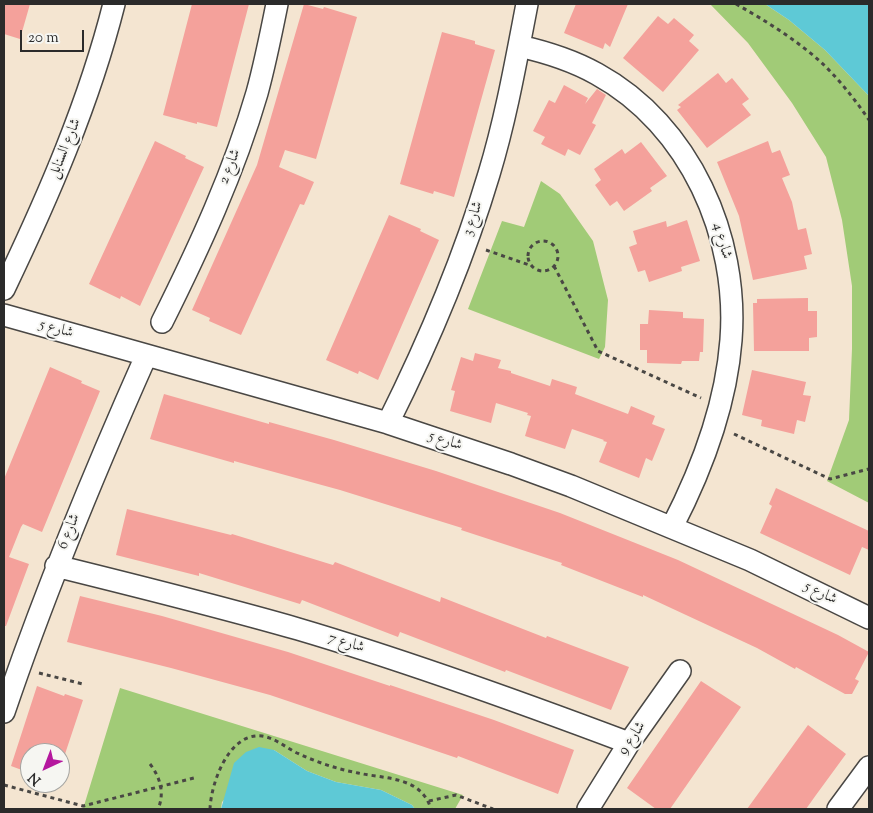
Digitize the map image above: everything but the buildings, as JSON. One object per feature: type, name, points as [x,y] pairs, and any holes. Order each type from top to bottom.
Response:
[{"type":"street","name":"شارع السنابل","points":[[4,289],[71,136],[89,89],[114,4]]},
{"type":"street","name":"شارع 2","points":[[162,322],[205,232],[238,149],[256,93],[277,4]]},
{"type":"street","name":"شارع 3","points":[[388,423],[436,322],[466,244],[489,174],[503,120],[527,4]]},
{"type":"street","name":"شارع 4","points":[[519,46],[546,52],[598,74],[621,89],[643,107],[663,127],[680,149],[707,199],[718,230],[728,266],[732,303],[731,341],[726,376],[710,441],[699,471],[672,527]]},
{"type":"street","name":"شارع 5","points":[[4,315],[388,423],[520,467],[750,560],[869,618]]},
{"type":"street","name":"شارع 6","points":[[4,712],[56,566],[98,464],[146,356]]},
{"type":"street","name":"شارع 7","points":[[56,566],[178,596],[297,629],[381,655],[548,712],[629,743]]},
{"type":"street","name":"شارع 9","points":[[588,809],[629,743],[680,671]]},
{"type":"street","points":[[838,809],[869,767]]},
{"type":"path","points":[[736,4],[781,32],[824,65],[848,91],[869,120]]},
{"type":"path","points":[[466,244],[543,271],[554,266],[558,261],[557,248],[546,241],[534,243],[530,248],[529,261],[532,266]]},
{"type":"path","points":[[554,266],[598,352],[719,406]]},
{"type":"path","points":[[736,428],[734,434],[830,479],[869,469]]},
{"type":"path","points":[[19,668],[83,684]]},
{"type":"path","points":[[210,809],[216,780],[226,756],[237,745],[249,738],[262,736],[319,762],[342,770],[400,780],[410,784],[429,802],[431,809]]},
{"type":"path","points":[[150,764],[159,778],[161,786],[158,809]]},
{"type":"path","points":[[4,785],[83,806],[194,778]]},
{"type":"path","points":[[429,802],[456,795],[493,809]]},
{"type":"green space","points":[[710,4],[765,4],[789,20],[825,50],[869,96],[869,503],[827,481],[849,420],[852,286],[842,220],[826,157],[792,103],[748,43]]},
{"type":"green space","points":[[541,181],[560,194],[593,241],[608,300],[605,347],[599,359],[468,309],[502,221],[524,227]]},
{"type":"green space","points":[[120,688],[463,795],[455,809],[415,809],[412,805],[381,790],[336,782],[307,771],[274,750],[222,802],[221,809],[83,809]]},
{"type":"water","points":[[765,4],[869,4],[869,96],[825,50],[789,20]]},
{"type":"water","points":[[259,747],[274,750],[307,771],[336,782],[381,790],[412,805],[415,809],[221,809],[234,763],[246,752]]}]
